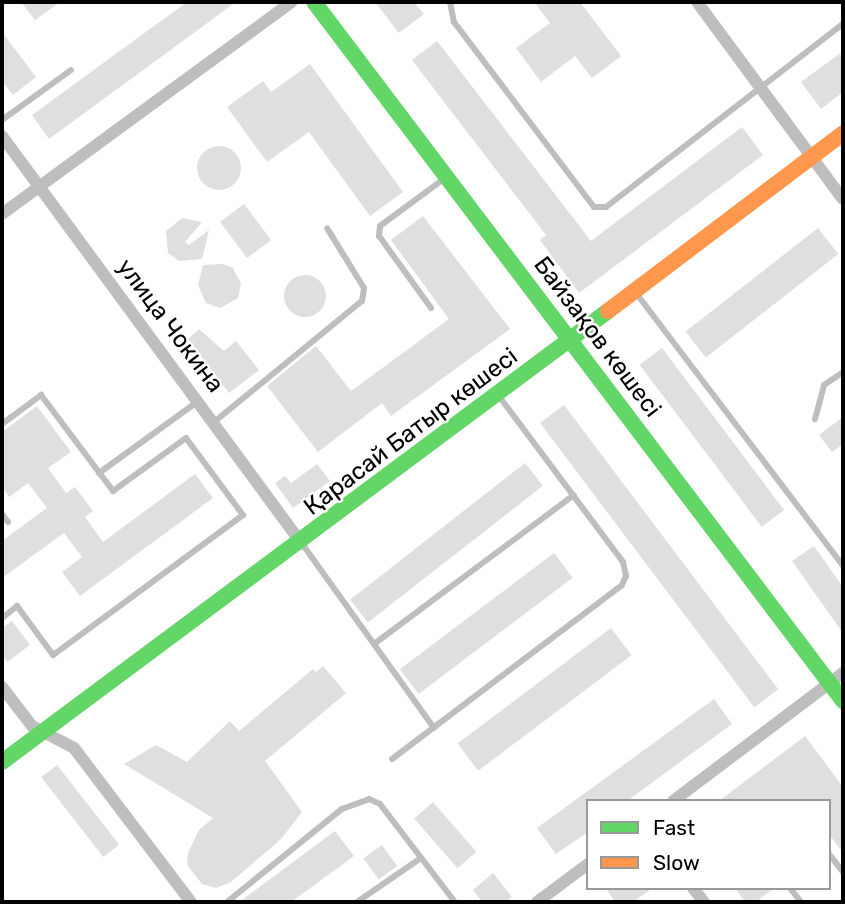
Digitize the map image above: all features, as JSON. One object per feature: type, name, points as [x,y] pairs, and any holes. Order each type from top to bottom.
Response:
[{"type":"street","points":[[2,214],[292,2]]},
{"type":"street","name":"Байзақов көшесі","points":[[314,2],[570,340],[837,678],[843,701]]},
{"type":"street","points":[[697,2],[843,199]]},
{"type":"street","name":"Қарасай Батыр көшесі","points":[[2,762],[302,544],[843,133]]},
{"type":"street","name":"улица Чокина","points":[[2,135],[302,544]]},
{"type":"street","points":[[676,799],[837,678]]},
{"type":"street","points":[[2,687],[25,719],[74,748],[191,902]]},
{"type":"street","points":[[537,902],[586,865]]},
{"type":"lane","points":[[450,2],[454,22],[594,206],[606,207],[762,91],[843,24]]},
{"type":"lane","points":[[2,120],[71,70]]},
{"type":"lane","points":[[431,308],[379,236],[380,226],[447,177]]},
{"type":"lane","points":[[214,422],[362,301],[364,288],[327,228]]},
{"type":"lane","points":[[634,291],[843,565]]},
{"type":"lane","points":[[815,419],[824,385],[843,372]]},
{"type":"lane","points":[[2,424],[41,395],[113,491],[186,438],[243,515],[53,655],[17,606],[2,618]]},
{"type":"lane","points":[[392,759],[622,585],[623,562],[498,395]]},
{"type":"lane","points":[[99,473],[199,401]]},
{"type":"lane","points":[[374,644],[574,495]]},
{"type":"lane","points":[[2,514],[8,522]]},
{"type":"lane","points":[[302,544],[434,728]]},
{"type":"lane","points":[[227,902],[342,809],[369,799],[380,804],[455,902]]},
{"type":"lane","points":[[831,857],[843,872]]},
{"type":"lane","points":[[356,902],[421,858]]},
{"type":"building","points":[[21,2],[60,2],[35,20]]},
{"type":"building","points":[[187,2],[236,2],[49,139],[32,115]]},
{"type":"building","points":[[375,2],[414,2],[424,14],[399,33]]},
{"type":"building","points":[[534,2],[580,2],[621,56],[592,78],[575,56],[541,82],[516,48],[550,23]]},
{"type":"building","points":[[2,32],[36,77],[13,95],[2,81]]},
{"type":"building","points":[[437,41],[591,241],[742,127],[763,155],[579,293],[540,240],[546,235],[412,60]]},
{"type":"building","points":[[843,51],[843,92],[821,109],[801,82]]},
{"type":"building","points":[[310,64],[403,192],[370,216],[309,132],[267,162],[227,107],[263,81],[271,92]]},
{"type":"building","points":[[219,146],[235,152],[241,168],[235,184],[219,190],[203,184],[197,168],[203,152]]},
{"type":"building","points":[[244,204],[271,240],[247,258],[220,222]]},
{"type":"building","points":[[423,216],[510,329],[391,416],[382,403],[318,452],[267,386],[316,346],[351,391],[449,319],[391,240]]},
{"type":"building","points":[[182,218],[202,222],[185,242],[189,245],[209,230],[202,259],[179,261],[168,253],[166,231]]},
{"type":"building","points":[[818,228],[838,254],[706,357],[686,331]]},
{"type":"building","points":[[223,264],[233,268],[241,284],[238,298],[220,308],[206,303],[198,285],[203,265]]},
{"type":"building","points":[[305,275],[320,281],[326,296],[320,311],[305,317],[290,311],[284,296],[290,281]]},
{"type":"building","points":[[199,329],[224,351],[236,341],[259,370],[229,393],[188,339]]},
{"type":"building","points":[[662,348],[784,510],[762,527],[640,365]]},
{"type":"building","points":[[564,405],[778,689],[754,707],[540,423]]},
{"type":"building","points":[[37,406],[71,452],[48,468],[66,493],[75,487],[93,511],[85,517],[103,542],[195,474],[213,498],[80,596],[62,572],[82,557],[64,533],[2,578],[2,541],[47,508],[28,483],[9,497],[2,487],[2,432]]},
{"type":"building","points":[[843,417],[843,444],[832,452],[819,435]]},
{"type":"building","points":[[525,463],[543,486],[368,623],[350,600]]},
{"type":"building","points":[[317,464],[330,481],[293,508],[275,483],[285,476],[291,483]]},
{"type":"building","points":[[814,546],[843,587],[843,633],[792,561]]},
{"type":"building","points":[[554,553],[573,578],[419,694],[400,669]]},
{"type":"building","points":[[12,621],[30,645],[7,662],[2,655],[2,628]]},
{"type":"building","points":[[611,628],[631,655],[478,771],[458,744]]},
{"type":"building","points":[[323,666],[346,693],[265,761],[302,812],[281,839],[231,882],[216,888],[202,884],[187,865],[188,853],[199,830],[213,818],[124,764],[156,745],[187,762],[230,721],[239,731],[313,669],[316,672]]},
{"type":"building","points":[[714,699],[732,724],[630,799],[586,799],[586,833],[556,854],[537,828]]},
{"type":"building","points":[[805,736],[843,787],[843,853],[831,837],[831,799],[722,799]]},
{"type":"building","points":[[57,765],[119,845],[103,857],[41,777]]},
{"type":"building","points":[[433,802],[476,852],[457,868],[414,818]]},
{"type":"building","points":[[335,831],[354,856],[291,902],[239,902]]},
{"type":"building","points":[[382,845],[397,866],[379,880],[363,859]]},
{"type":"building","points":[[493,873],[512,897],[505,902],[482,902],[473,890]]},
{"type":"building","points":[[607,890],[650,890],[633,902],[615,902]]},
{"type":"building","points":[[736,890],[771,890],[756,902],[745,902]]},
{"type":"traffic: fast","points":[[314,2],[843,701]]},
{"type":"traffic: fast","points":[[2,762],[608,311]]},
{"type":"traffic: slow","points":[[608,311],[843,133]]}]
